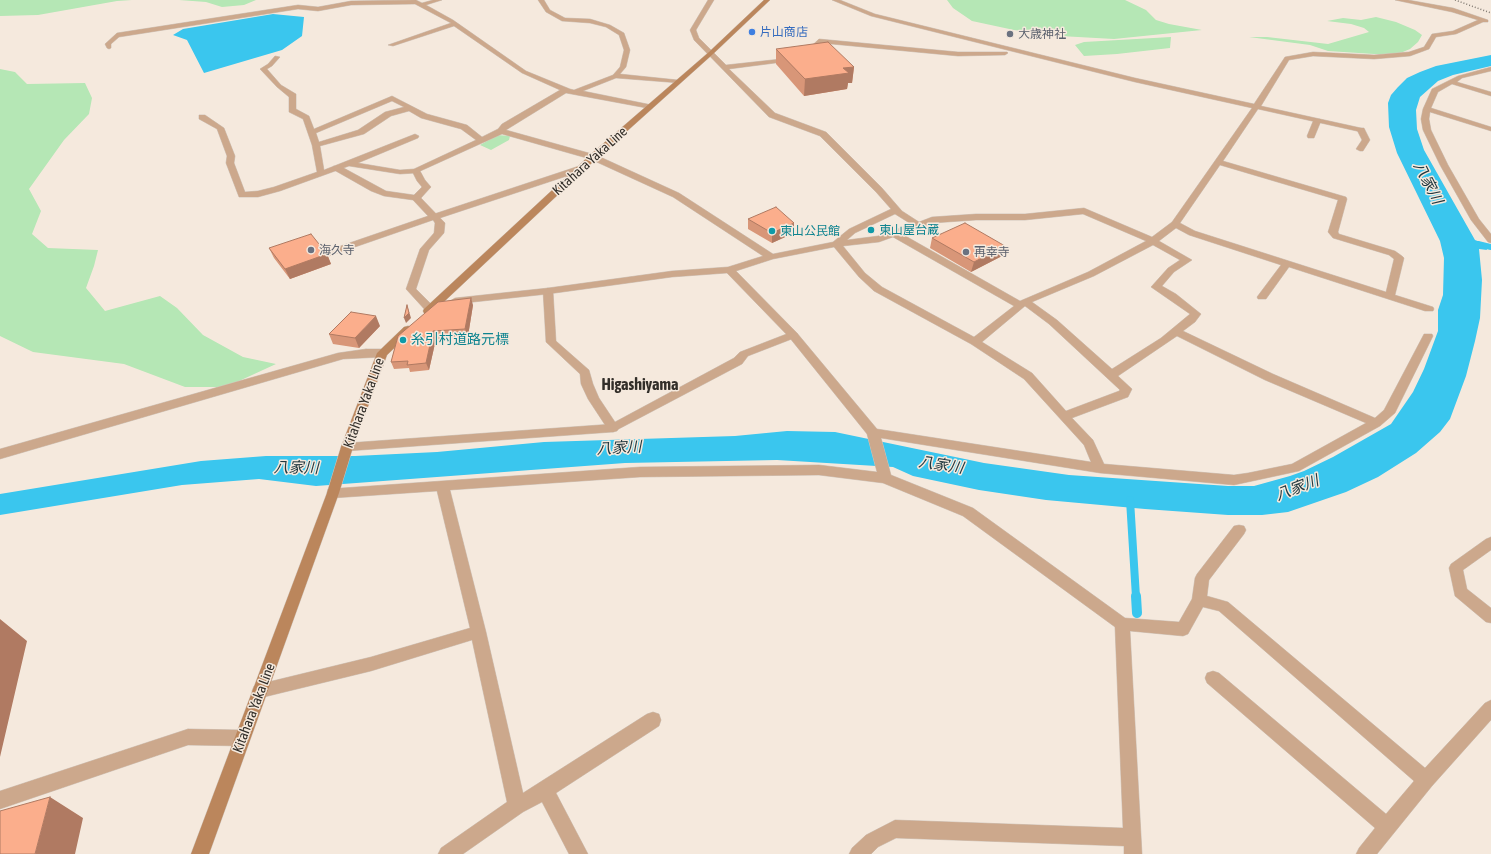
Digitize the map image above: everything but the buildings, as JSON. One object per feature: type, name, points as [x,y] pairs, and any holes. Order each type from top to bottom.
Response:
[{"type":"main road","name":"Kitahara Yaka Line","points":[[200,854],[333,494],[348,447],[382,353],[438,303],[593,157],[678,82],[767,0]]},
{"type":"street","points":[[421,5],[439,0]]},
{"type":"street","points":[[541,0],[548,11],[564,20],[590,21],[608,26],[622,34],[627,50],[623,67],[615,76],[575,92]]},
{"type":"street","points":[[711,0],[693,30],[696,39],[772,115],[823,134],[879,190],[896,210],[917,224]]},
{"type":"street","points":[[835,0],[873,15],[1256,107],[1361,130],[1366,140],[1360,149]]},
{"type":"street","points":[[1398,0],[1442,8],[1486,19]]},
{"type":"street","points":[[108,47],[108,44],[117,35],[298,7],[318,9],[351,3],[416,2],[455,24],[524,72],[566,90],[649,108]]},
{"type":"street","points":[[975,342],[1000,323],[1022,303],[1091,274],[1153,240],[1175,224],[1256,107],[1287,58],[1312,54],[1374,57],[1410,54],[1427,48],[1434,35],[1454,33],[1486,19]]},
{"type":"street","points":[[391,45],[455,24]]},
{"type":"street","points":[[725,67],[781,61],[806,54],[819,41],[958,54],[994,52],[1032,54]]},
{"type":"street","points":[[277,57],[270,65],[263,69],[279,86],[292,96],[292,110],[306,118],[316,145],[321,173]]},
{"type":"street","points":[[1491,69],[1460,77],[1435,91],[1427,109],[1425,119],[1427,130],[1444,165],[1475,220],[1491,240]]},
{"type":"street","points":[[615,76],[678,82]]},
{"type":"street","points":[[1451,82],[1491,94]]},
{"type":"street","points":[[348,164],[400,172],[416,171],[501,131],[505,126],[566,90]]},
{"type":"street","points":[[312,132],[392,98],[424,116],[464,127],[481,140]]},
{"type":"street","points":[[316,145],[361,132],[388,114],[410,108]]},
{"type":"street","points":[[1427,109],[1491,129]]},
{"type":"street","points":[[202,117],[220,128],[231,156],[230,163],[242,195],[258,194],[277,189],[348,164],[415,136]]},
{"type":"street","points":[[1311,136],[1317,121]]},
{"type":"street","points":[[501,131],[593,157],[676,195],[771,257]]},
{"type":"street","points":[[1218,162],[1343,199],[1332,232],[1336,236],[1392,253],[1399,258],[1390,296]]},
{"type":"street","points":[[337,168],[384,193],[416,198],[440,223],[439,233],[425,249],[411,289],[430,310]]},
{"type":"street","points":[[329,253],[582,168]]},
{"type":"street","points":[[416,171],[427,186],[416,198]]},
{"type":"street","points":[[836,244],[852,230],[896,210]]},
{"type":"street","points":[[438,303],[548,291],[672,274],[728,270],[771,257],[836,244],[879,239],[895,234],[917,224],[932,220],[976,217],[1026,217],[1084,211],[1153,240],[1187,260],[1171,270],[1156,287],[1172,296],[1196,314],[1191,320],[1111,374]]},
{"type":"street","points":[[1175,224],[1192,233],[1429,309]]},
{"type":"street","points":[[895,234],[1022,303],[1052,322],[1126,389],[1124,394],[1064,416]]},
{"type":"street","points":[[836,244],[862,275],[878,289],[975,342],[1028,376],[1089,443],[1100,468]]},
{"type":"street","points":[[1262,297],[1287,264]]},
{"type":"street","points":[[728,270],[793,335],[873,433],[885,478]]},
{"type":"street","points":[[548,291],[551,342],[585,373],[587,384],[594,399],[613,428]]},
{"type":"street","points":[[1175,331],[1269,377],[1376,423]]},
{"type":"street","points":[[348,447],[613,428],[738,361],[744,354],[793,335]]},
{"type":"street","points":[[873,433],[1100,468],[1234,480],[1248,478],[1295,468],[1376,423],[1389,413],[1428,336]]},
{"type":"street","points":[[0,454],[342,356],[382,353]]},
{"type":"street","points":[[333,494],[640,472],[819,470],[885,478],[968,512],[1122,624],[1183,629],[1199,600],[1202,578],[1239,530]]},
{"type":"street","points":[[443,487],[478,632],[517,806]]},
{"type":"street","points":[[1491,542],[1456,568],[1460,592],[1491,617]]},
{"type":"street","points":[[1199,600],[1223,606],[1426,780]]},
{"type":"street","points":[[858,854],[872,841],[895,829],[1132,845],[1122,624]]},
{"type":"street","points":[[260,691],[371,664],[478,632]]},
{"type":"street","points":[[1213,678],[1388,827]]},
{"type":"street","points":[[1365,854],[1426,780],[1491,708]]},
{"type":"street","points":[[447,854],[517,806],[545,790],[653,720]]},
{"type":"street","points":[[0,800],[188,737],[242,738]]},
{"type":"street","points":[[545,790],[580,854]]},
{"type":"green space","points":[[0,0],[132,0],[117,1],[38,15],[0,16]]},
{"type":"green space","points":[[179,0],[256,0],[244,5],[222,7],[206,2]]},
{"type":"green space","points":[[947,0],[1125,0],[1146,10],[1156,20],[1202,30],[1114,39],[1060,36],[1014,30],[972,21],[953,8]]},
{"type":"green space","points":[[1376,17],[1396,22],[1415,30],[1422,35],[1418,42],[1410,49],[1398,54],[1328,51],[1310,45],[1249,37],[1267,37],[1328,44],[1369,32],[1364,28],[1351,24],[1327,21],[1343,18],[1361,20]]},
{"type":"green space","points":[[1171,37],[1170,48],[1117,54],[1084,56],[1075,45],[1084,42]]},
{"type":"green space","points":[[0,69],[15,72],[27,84],[85,83],[92,98],[89,114],[64,140],[29,189],[41,211],[32,234],[48,248],[98,250],[86,288],[105,311],[160,296],[177,308],[203,335],[243,357],[276,364],[226,387],[185,387],[124,364],[33,352],[0,336]]},
{"type":"green space","points":[[497,135],[510,136],[509,140],[491,150],[480,145]]},
{"type":"water","points":[[273,14],[304,17],[302,36],[282,50],[204,73],[187,40],[173,35],[183,29]]},
{"type":"water","name":"八家川","points":[[1491,55],[1491,66],[1453,75],[1438,81],[1420,97],[1416,110],[1417,129],[1424,150],[1475,240],[1485,244],[1487,250],[1479,249],[1482,280],[1480,318],[1466,376],[1450,419],[1440,432],[1416,453],[1378,477],[1346,492],[1288,512],[1262,515],[1228,515],[1046,500],[979,490],[913,476],[893,467],[777,460],[625,463],[316,486],[259,479],[182,485],[0,515],[0,494],[201,461],[266,456],[355,456],[437,452],[544,442],[735,436],[787,431],[835,432],[984,463],[1069,475],[1228,486],[1254,486],[1290,476],[1333,457],[1391,424],[1413,392],[1424,369],[1438,331],[1438,310],[1443,295],[1444,258],[1440,241],[1397,153],[1389,127],[1388,103],[1391,95],[1407,78],[1436,66]]},
{"type":"waterway","points":[[1478,244],[1491,247]]},
{"type":"waterway","points":[[1130,500],[1136,597]]},
{"type":"waterway","points":[[1136,596],[1137,613]]},
{"type":"railway","points":[[1455,0],[1491,13]]},
{"type":"place","name":"片山商店","points":[[752,32]]},
{"type":"place","name":"大歳神社","points":[[1010,34]]},
{"type":"place","name":"東山屋台蔵","points":[[871,230]]},
{"type":"place","name":"東山公民館","points":[[772,231]]},
{"type":"place","name":"海久寺","points":[[311,250]]},
{"type":"place","name":"再幸寺","points":[[966,252]]},
{"type":"place","name":"糸引村道路元標","points":[[403,340]]},
{"type":"district","name":"Higashiyama","points":[[640,385]]}]
